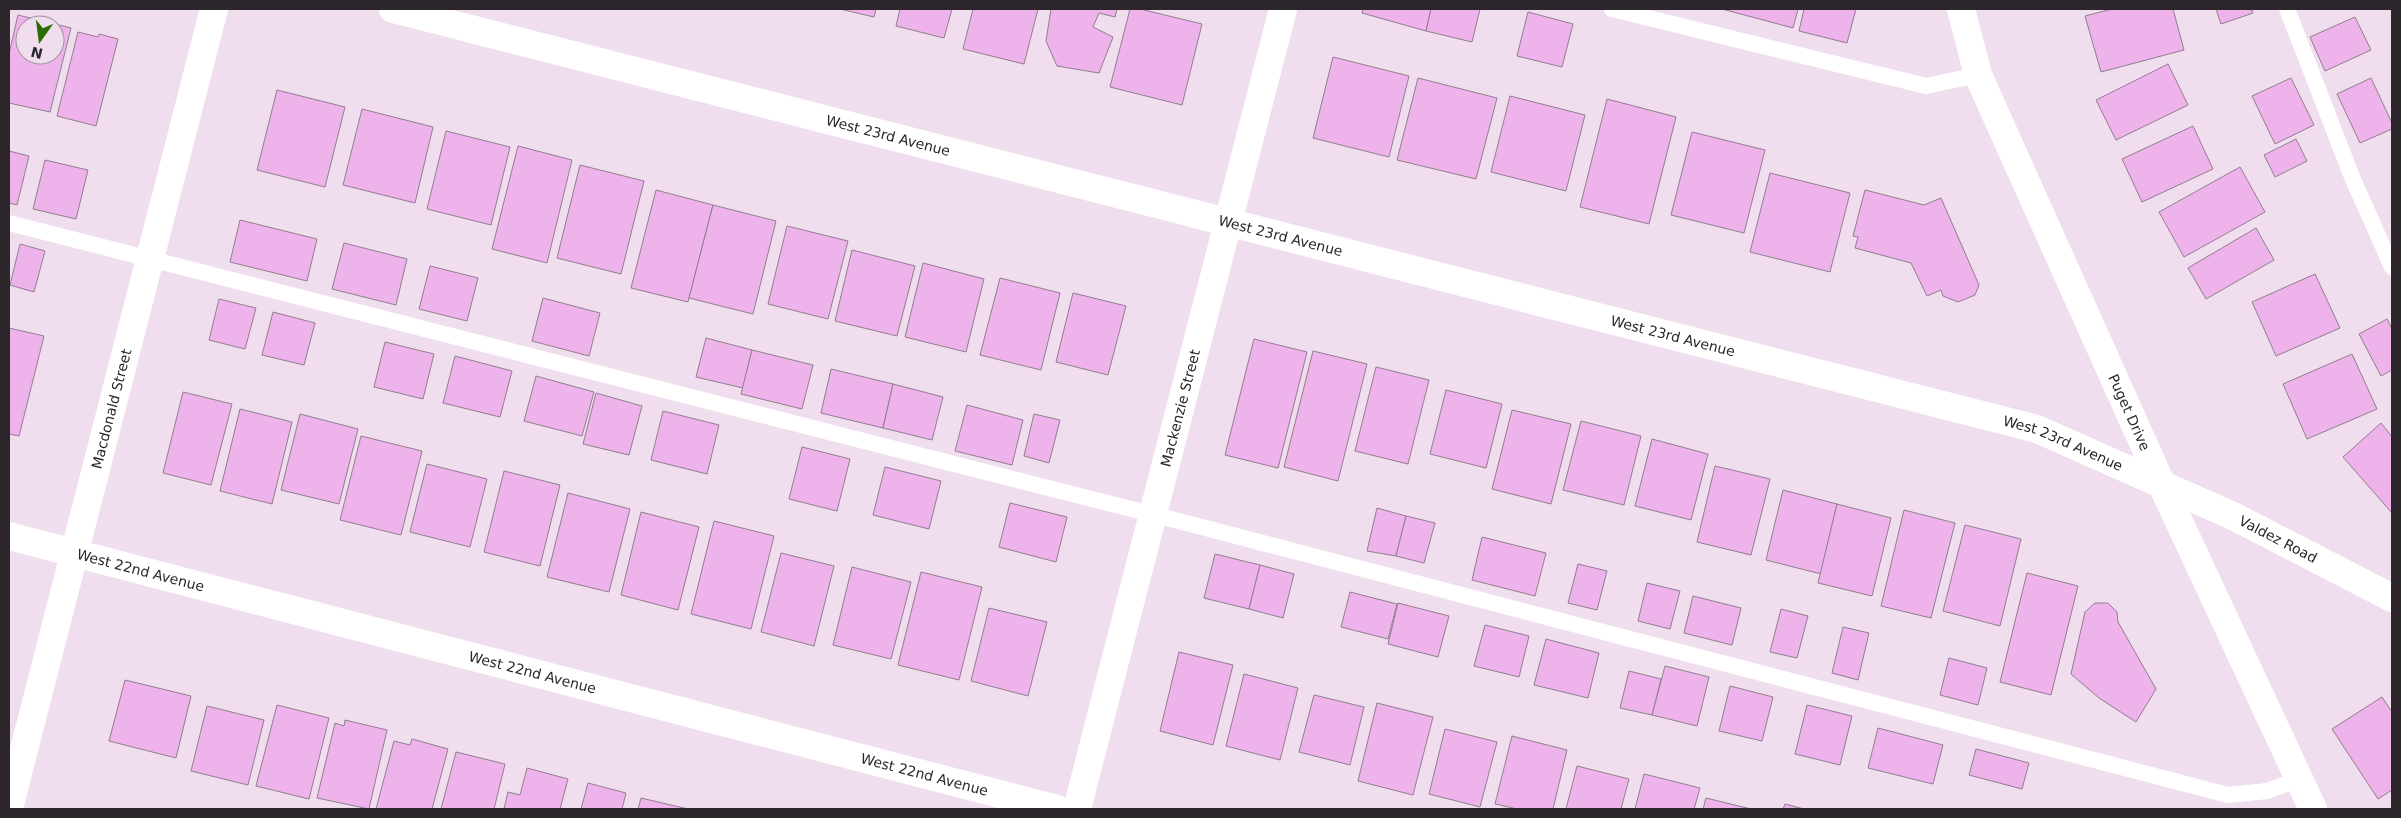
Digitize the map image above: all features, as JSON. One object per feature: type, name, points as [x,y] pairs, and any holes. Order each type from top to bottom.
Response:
[{"type":"street","name":"Macdonald Street","points":[[9,808],[76,553],[214,9]]},
{"type":"street","name":"West 23rd Avenue","points":[[392,9],[2037,429],[2162,485]]},
{"type":"street","name":"Mackenzie Street","points":[[1078,809],[1152,514],[1283,9]]},
{"type":"street","name":"Puget Drive","points":[[1961,9],[1978,75],[2162,485],[2313,809]]},
{"type":"street","name":"Valdez Road","points":[[2162,485],[2233,516],[2392,598]]},
{"type":"street","name":"West 22nd Avenue","points":[[9,536],[1057,809]]},
{"type":"lane","points":[[1612,9],[1926,86],[1978,75]]},
{"type":"lane","points":[[2287,9],[2352,178],[2392,267]]},
{"type":"lane","points":[[9,224],[1152,514],[2228,795],[2267,791],[2300,779]]},
{"type":"building","points":[[840,9],[876,9],[874,17]]},
{"type":"building","points":[[900,9],[952,9],[944,38],[896,26]]},
{"type":"building","points":[[973,9],[1038,9],[1024,64],[963,49]]},
{"type":"building","points":[[1051,9],[1117,9],[1115,17],[1099,13],[1093,27],[1113,37],[1099,73],[1057,66],[1046,41]]},
{"type":"building","points":[[1130,9],[1140,9],[1202,24],[1182,105],[1110,87]]},
{"type":"building","points":[[1363,9],[1431,9],[1426,31],[1362,13]]},
{"type":"building","points":[[1431,9],[1480,9],[1472,42],[1426,31]]},
{"type":"building","points":[[1722,9],[1798,9],[1793,28]]},
{"type":"building","points":[[1804,9],[1856,9],[1847,43],[1799,31]]},
{"type":"building","points":[[2112,9],[2173,9],[2184,50],[2101,72],[2085,16]]},
{"type":"building","points":[[2216,9],[2251,9],[2253,13],[2221,24]]},
{"type":"building","points":[[1528,12],[1573,24],[1562,67],[1517,56]]},
{"type":"building","points":[[2355,17],[2371,50],[2325,71],[2310,37]]},
{"type":"building","points":[[65,27],[71,28],[65,52]]},
{"type":"building","points":[[15,28],[15,65],[62,65],[50,112],[9,103],[9,54]]},
{"type":"building","points":[[78,32],[98,37],[99,34],[118,39],[96,126],[57,116]]},
{"type":"building","points":[[1333,57],[1409,76],[1389,157],[1313,138]]},
{"type":"building","points":[[2168,64],[2188,105],[2116,140],[2096,100]]},
{"type":"building","points":[[1418,78],[1497,98],[1476,179],[1397,160]]},
{"type":"building","points":[[2291,78],[2314,125],[2275,144],[2252,96]]},
{"type":"building","points":[[2371,78],[2392,123],[2392,129],[2360,143],[2337,94]]},
{"type":"building","points":[[277,90],[345,107],[325,187],[257,170]]},
{"type":"building","points":[[1510,96],[1585,115],[1566,191],[1491,172]]},
{"type":"building","points":[[1607,99],[1676,117],[1649,224],[1580,207]]},
{"type":"building","points":[[362,109],[433,127],[415,203],[343,185]]},
{"type":"building","points":[[2193,126],[2213,169],[2142,202],[2122,159]]},
{"type":"building","points":[[446,131],[510,147],[491,225],[427,209]]},
{"type":"building","points":[[1692,132],[1765,150],[1744,233],[1671,215]]},
{"type":"building","points":[[2296,139],[2307,161],[2275,177],[2264,155]]},
{"type":"building","points":[[518,146],[572,160],[547,263],[492,249]]},
{"type":"building","points":[[9,151],[29,156],[17,205],[9,203]]},
{"type":"building","points":[[45,160],[88,170],[76,219],[33,209]]},
{"type":"building","points":[[580,165],[644,181],[621,274],[557,258]]},
{"type":"building","points":[[2240,167],[2265,212],[2184,257],[2159,212]]},
{"type":"building","points":[[1770,173],[1850,193],[1830,272],[1750,252]]},
{"type":"building","points":[[656,190],[713,205],[688,302],[631,288]]},
{"type":"building","points":[[1865,190],[1924,205],[1941,198],[1979,285],[1975,295],[1958,302],[1943,296],[1941,290],[1927,296],[1911,263],[1855,248],[1858,237],[1853,236]]},
{"type":"building","points":[[713,205],[776,221],[753,314],[689,298]]},
{"type":"building","points":[[240,220],[317,239],[307,281],[230,262]]},
{"type":"building","points":[[787,226],[848,241],[828,319],[768,304]]},
{"type":"building","points":[[2256,228],[2274,260],[2206,299],[2188,268]]},
{"type":"building","points":[[344,243],[407,259],[396,305],[332,289]]},
{"type":"building","points":[[20,244],[45,251],[34,292],[10,285]]},
{"type":"building","points":[[852,250],[915,266],[897,336],[835,321]]},
{"type":"building","points":[[923,263],[984,279],[966,352],[905,337]]},
{"type":"building","points":[[430,266],[478,278],[467,321],[419,309]]},
{"type":"building","points":[[2315,274],[2340,328],[2276,356],[2252,302]]},
{"type":"building","points":[[1000,278],[1060,293],[1041,370],[980,355]]},
{"type":"building","points":[[1073,293],[1126,306],[1108,375],[1056,362]]},
{"type":"building","points":[[543,298],[600,313],[589,356],[532,341]]},
{"type":"building","points":[[219,299],[256,308],[245,349],[209,340]]},
{"type":"building","points":[[273,312],[315,323],[304,365],[262,355]]},
{"type":"building","points":[[2387,319],[2392,329],[2392,370],[2381,376],[2359,334]]},
{"type":"building","points":[[9,328],[44,336],[19,436],[9,434]]},
{"type":"building","points":[[706,338],[752,350],[743,388],[696,377]]},
{"type":"building","points":[[1254,339],[1307,352],[1278,468],[1225,455]]},
{"type":"building","points":[[385,342],[434,354],[423,399],[374,387]]},
{"type":"building","points":[[752,350],[813,365],[802,409],[741,394]]},
{"type":"building","points":[[1313,351],[1367,364],[1338,481],[1284,467]]},
{"type":"building","points":[[2352,354],[2377,409],[2307,439],[2283,384]]},
{"type":"building","points":[[455,356],[512,371],[500,417],[443,403]]},
{"type":"building","points":[[1376,367],[1429,380],[1408,464],[1355,451]]},
{"type":"building","points":[[831,369],[893,384],[883,428],[821,413]]},
{"type":"building","points":[[536,376],[594,392],[582,436],[524,421]]},
{"type":"building","points":[[893,384],[943,397],[932,440],[883,428]]},
{"type":"building","points":[[1446,390],[1502,404],[1486,468],[1430,454]]},
{"type":"building","points":[[183,392],[232,404],[211,485],[163,473]]},
{"type":"building","points":[[596,393],[642,406],[629,455],[583,444]]},
{"type":"building","points":[[967,405],[1023,420],[1012,465],[955,451]]},
{"type":"building","points":[[240,409],[292,422],[272,504],[220,491]]},
{"type":"building","points":[[1512,410],[1571,424],[1551,504],[1492,489]]},
{"type":"building","points":[[663,411],[719,425],[707,474],[651,460]]},
{"type":"building","points":[[300,414],[358,429],[339,504],[281,490]]},
{"type":"building","points":[[1034,414],[1060,420],[1049,463],[1024,456]]},
{"type":"building","points":[[1581,421],[1641,436],[1624,505],[1563,490]]},
{"type":"building","points":[[2381,423],[2392,437],[2392,513],[2343,457]]},
{"type":"building","points":[[361,436],[422,451],[401,535],[340,520]]},
{"type":"building","points":[[1652,439],[1708,454],[1691,520],[1635,506]]},
{"type":"building","points":[[802,447],[850,459],[837,511],[789,499]]},
{"type":"building","points":[[427,464],[487,479],[470,547],[410,532]]},
{"type":"building","points":[[1715,466],[1770,479],[1751,555],[1697,542]]},
{"type":"building","points":[[885,467],[941,481],[929,529],[873,515]]},
{"type":"building","points":[[504,471],[560,485],[540,566],[484,552]]},
{"type":"building","points":[[1783,490],[1837,504],[1821,574],[1766,560]]},
{"type":"building","points":[[568,493],[630,509],[609,592],[547,577]]},
{"type":"building","points":[[1010,503],[1067,517],[1056,562],[999,547]]},
{"type":"building","points":[[1837,504],[1891,518],[1872,596],[1818,583]]},
{"type":"building","points":[[1377,508],[1406,516],[1396,556],[1367,551]]},
{"type":"building","points":[[1904,510],[1955,523],[1931,618],[1881,606]]},
{"type":"building","points":[[641,512],[699,527],[678,610],[621,595]]},
{"type":"building","points":[[1406,516],[1435,523],[1424,563],[1396,556]]},
{"type":"building","points":[[714,521],[774,536],[751,629],[691,614]]},
{"type":"building","points":[[1965,525],[2021,539],[2000,626],[1943,611]]},
{"type":"building","points":[[1482,537],[1546,553],[1535,596],[1472,580]]},
{"type":"building","points":[[781,553],[834,566],[814,646],[761,632]]},
{"type":"building","points":[[1215,554],[1260,565],[1249,609],[1204,598]]},
{"type":"building","points":[[1578,564],[1607,571],[1597,610],[1568,603]]},
{"type":"building","points":[[1260,565],[1294,574],[1283,618],[1249,609]]},
{"type":"building","points":[[852,567],[911,582],[891,659],[833,645]]},
{"type":"building","points":[[921,572],[982,587],[959,680],[898,665]]},
{"type":"building","points":[[2027,573],[2078,586],[2051,695],[2000,682]]},
{"type":"building","points":[[1647,583],[1680,591],[1670,629],[1638,621]]},
{"type":"building","points":[[1350,592],[1397,604],[1388,639],[1341,627]]},
{"type":"building","points":[[1693,596],[1741,608],[1732,645],[1684,633]]},
{"type":"building","points":[[1398,603],[1449,616],[1438,657],[1388,644]]},
{"type":"building","points":[[2095,603],[2108,603],[2117,612],[2118,622],[2156,689],[2136,722],[2099,698],[2071,674],[2085,612]]},
{"type":"building","points":[[989,608],[1047,622],[1028,696],[971,681]]},
{"type":"building","points":[[1781,609],[1808,616],[1797,658],[1770,652]]},
{"type":"building","points":[[1485,625],[1529,636],[1519,677],[1474,666]]},
{"type":"building","points":[[1843,627],[1869,633],[1858,680],[1832,673]]},
{"type":"building","points":[[1546,639],[1599,653],[1588,698],[1534,685]]},
{"type":"building","points":[[1179,652],[1233,665],[1213,745],[1160,731]]},
{"type":"building","points":[[1949,658],[1987,668],[1978,705],[1940,695]]},
{"type":"building","points":[[1665,666],[1709,677],[1697,726],[1652,715]]},
{"type":"building","points":[[1629,671],[1661,679],[1652,715],[1620,708]]},
{"type":"building","points":[[1244,674],[1298,688],[1280,760],[1226,746]]},
{"type":"building","points":[[125,680],[191,696],[176,758],[109,741]]},
{"type":"building","points":[[1730,686],[1773,697],[1762,741],[1719,731]]},
{"type":"building","points":[[1314,695],[1364,707],[1350,765],[1299,752]]},
{"type":"building","points":[[2382,697],[2392,712],[2392,790],[2378,799],[2332,729]]},
{"type":"building","points":[[1377,703],[1433,717],[1413,795],[1358,781]]},
{"type":"building","points":[[277,705],[329,718],[309,799],[256,786]]},
{"type":"building","points":[[1807,705],[1852,716],[1840,765],[1795,754]]},
{"type":"building","points":[[207,706],[264,720],[248,785],[191,771]]},
{"type":"building","points":[[345,720],[387,730],[369,809],[317,798],[335,723],[344,726]]},
{"type":"building","points":[[1878,728],[1943,745],[1933,784],[1868,768]]},
{"type":"building","points":[[1445,729],[1497,742],[1480,807],[1429,794]]},
{"type":"building","points":[[1512,736],[1567,750],[1553,809],[1517,809],[1495,804]]},
{"type":"building","points":[[412,739],[448,749],[432,809],[376,809],[394,741],[410,745]]},
{"type":"building","points":[[1976,749],[2029,763],[2022,789],[1969,775]]},
{"type":"building","points":[[456,752],[505,764],[494,809],[441,809]]},
{"type":"building","points":[[1577,766],[1629,779],[1621,809],[1566,809]]},
{"type":"building","points":[[527,768],[568,779],[560,809],[504,809],[508,792],[520,795]]},
{"type":"building","points":[[1644,774],[1700,788],[1694,809],[1635,809]]},
{"type":"building","points":[[588,783],[626,793],[622,809],[581,809]]},
{"type":"building","points":[[641,798],[688,809],[638,809]]},
{"type":"building","points":[[1706,798],[1751,809],[1703,809]]},
{"type":"building","points":[[1785,804],[1804,809],[1783,809]]}]
